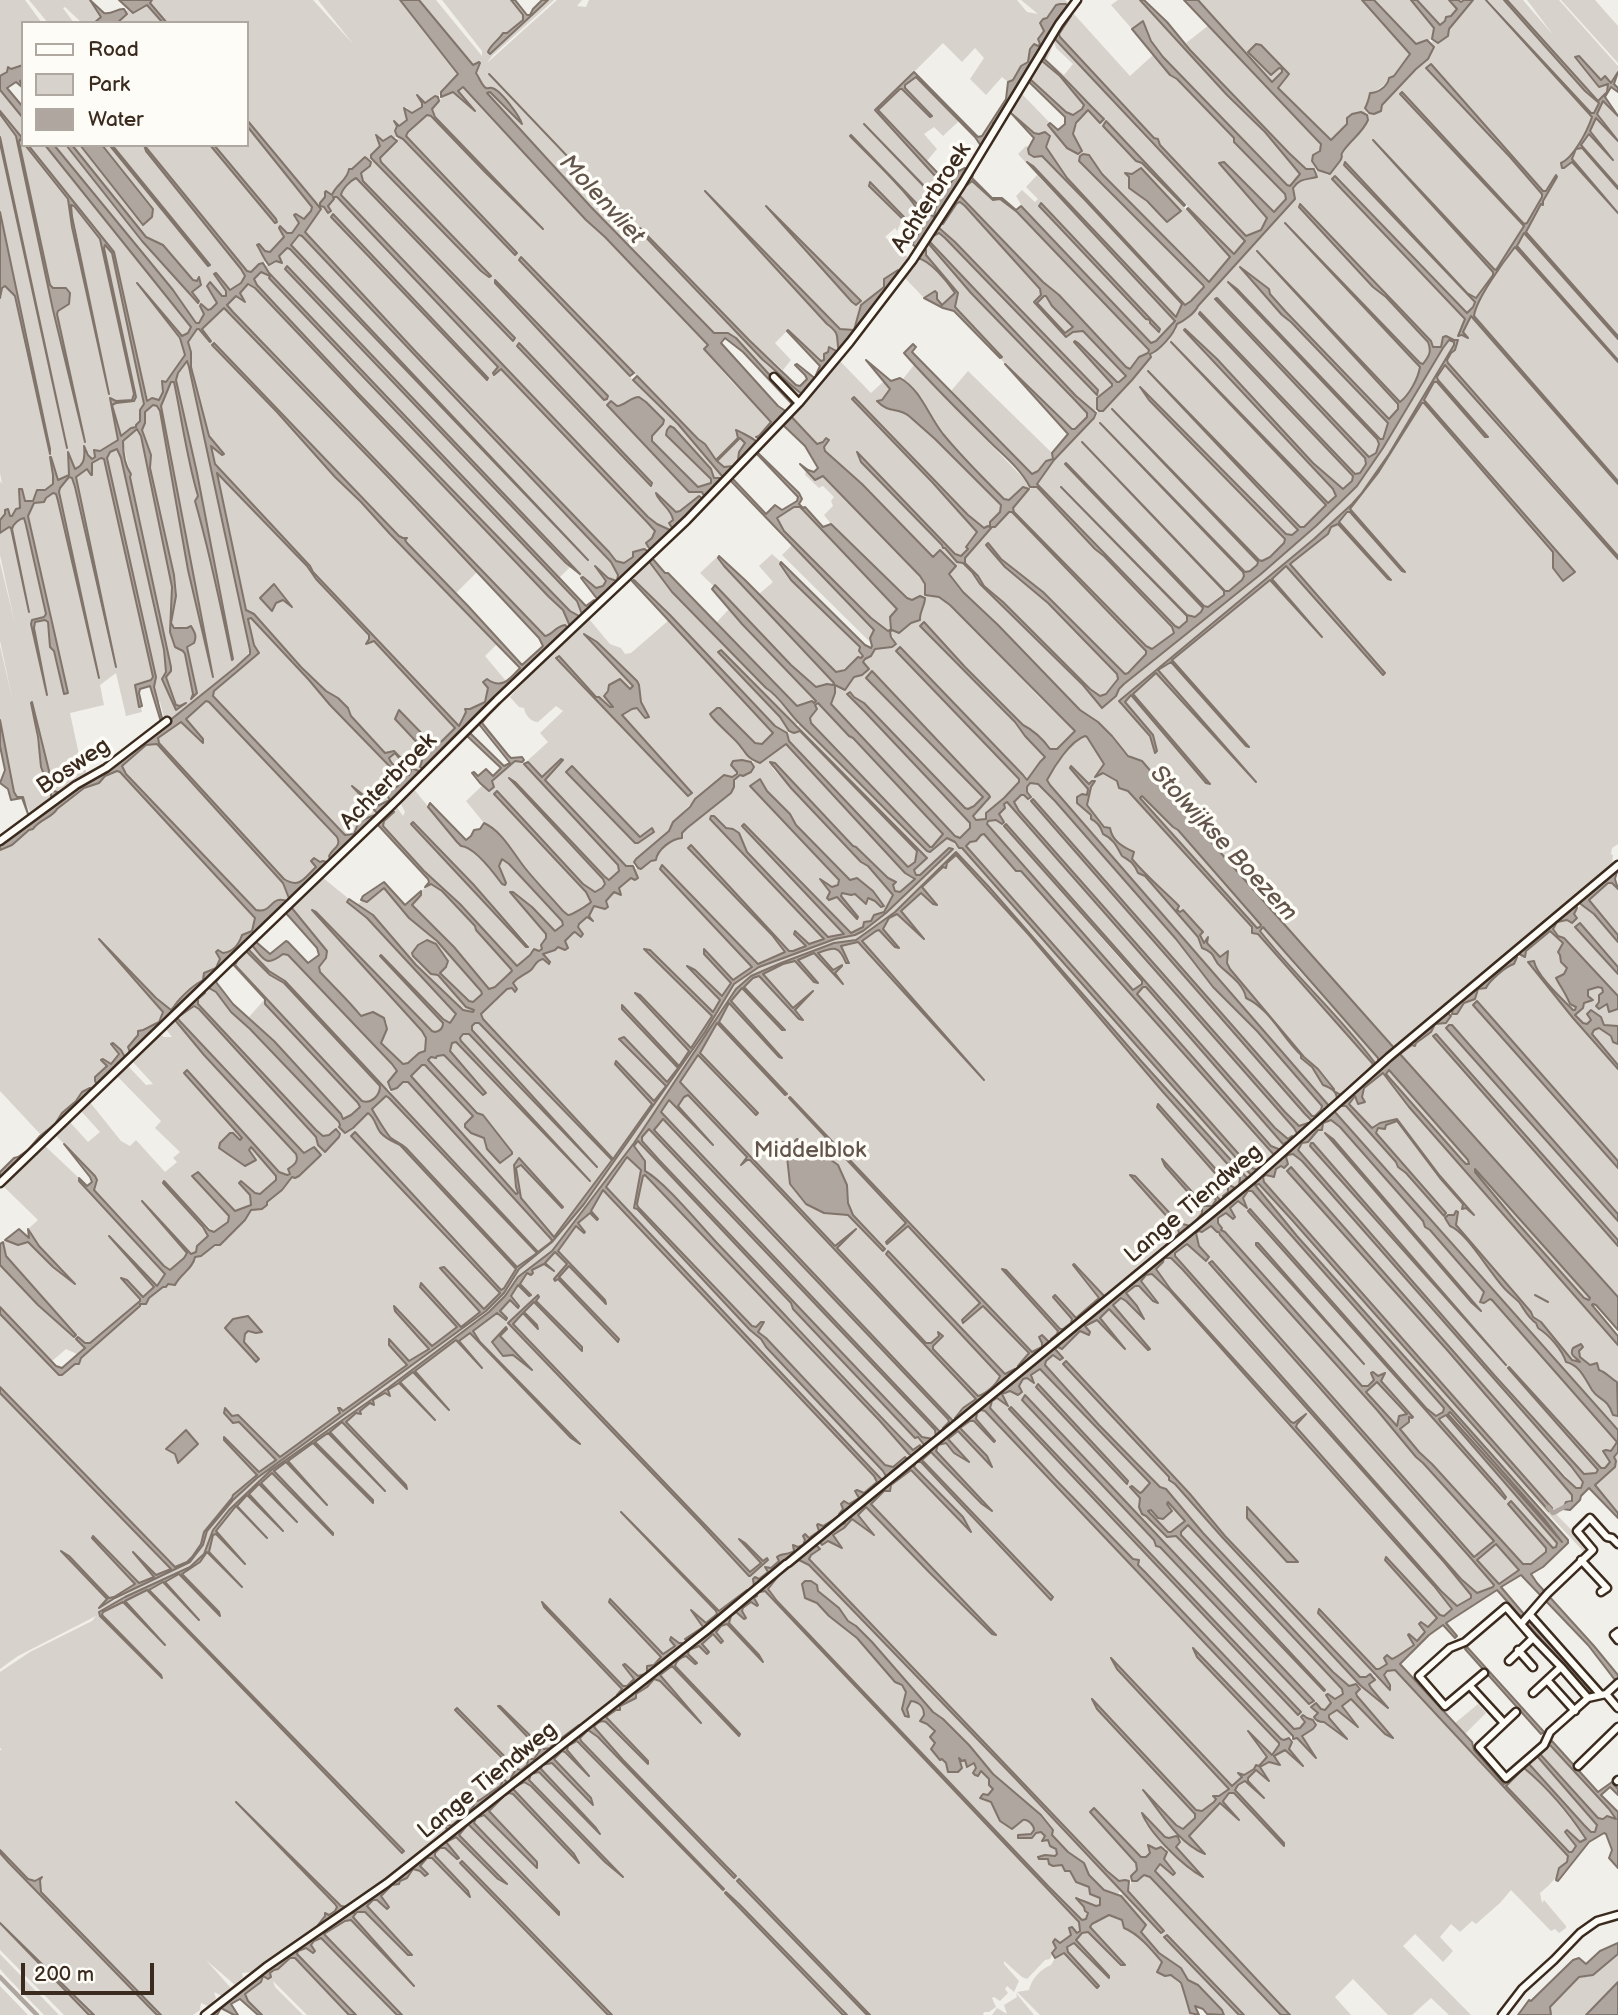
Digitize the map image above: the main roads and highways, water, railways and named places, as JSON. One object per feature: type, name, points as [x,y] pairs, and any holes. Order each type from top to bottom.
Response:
[{"type":"water","points":[[90,0],[104,13],[124,9],[127,14],[119,21],[96,21],[101,17]]},
{"type":"water","points":[[119,0],[152,0],[150,3],[165,21],[161,21],[147,5],[133,13]]},
{"type":"water","points":[[400,0],[419,0],[473,65],[480,63],[476,73],[483,85],[500,93],[522,124],[490,92],[487,93],[591,207],[714,333],[728,333],[736,338],[796,404],[790,410],[792,404],[743,352],[725,338],[721,343],[778,406],[817,444],[826,438],[829,440],[824,447],[825,451],[862,484],[933,557],[940,550],[956,566],[949,574],[963,592],[1080,710],[1098,722],[1128,756],[1142,761],[1395,1049],[1446,1013],[1451,1016],[1446,1023],[1435,1024],[1431,1032],[1415,1046],[1412,1045],[1400,1054],[1618,1297],[1618,1330],[1596,1305],[1592,1305],[1618,1336],[1618,1345],[1409,1107],[1383,1073],[1364,1088],[1362,1097],[1365,1102],[1358,1104],[1355,1096],[1349,1104],[1372,1128],[1397,1119],[1440,1176],[1474,1215],[1466,1208],[1462,1209],[1463,1204],[1440,1178],[1397,1121],[1386,1125],[1385,1129],[1378,1128],[1376,1133],[1446,1213],[1444,1216],[1346,1106],[1342,1106],[1383,1066],[1337,1100],[1335,1092],[1323,1085],[1312,1067],[1301,1058],[1269,1016],[1246,998],[1236,981],[1210,952],[1202,948],[1198,937],[1145,876],[1138,873],[1122,856],[1113,841],[1103,834],[1099,825],[1091,819],[1091,815],[1077,803],[1077,797],[1087,795],[1088,789],[1071,766],[1089,784],[1095,781],[1087,805],[1104,827],[1110,828],[1122,846],[1134,852],[1132,859],[1179,906],[1177,910],[1183,910],[1203,932],[1200,935],[1204,943],[1208,937],[1207,943],[1220,957],[1228,951],[1227,963],[1230,969],[1334,1091],[1341,1095],[1371,1067],[1373,1064],[1258,934],[1252,933],[1252,927],[1128,791],[1119,788],[1117,781],[1103,773],[1095,777],[1104,764],[1087,737],[1079,739],[1063,755],[1047,780],[1050,785],[1330,1107],[1313,1122],[1305,1114],[1031,801],[1033,799],[1312,1116],[1321,1110],[1322,1106],[1257,1031],[1213,987],[1176,939],[1038,784],[1030,783],[1027,787],[1031,797],[1028,799],[1021,795],[1014,802],[1019,811],[1285,1112],[1299,1126],[1308,1123],[1298,1135],[1007,802],[999,814],[1004,822],[1002,824],[996,820],[988,821],[987,824],[1133,990],[1142,984],[1004,826],[1006,824],[1275,1128],[1288,1139],[1292,1136],[1295,1138],[1283,1144],[1146,987],[1143,987],[1137,994],[1271,1146],[1281,1150],[1275,1156],[1021,871],[1016,871],[984,834],[966,846],[1244,1160],[1258,1170],[1252,1176],[962,848],[947,838],[930,852],[927,851],[672,592],[648,560],[658,552],[652,558],[665,573],[668,573],[797,706],[816,701],[742,624],[712,589],[715,585],[791,665],[816,687],[834,683],[724,566],[719,556],[836,672],[845,670],[858,657],[863,656],[859,651],[860,647],[791,580],[781,562],[871,648],[870,638],[874,630],[729,479],[731,477],[766,514],[775,505],[782,510],[797,501],[798,497],[756,453],[748,461],[756,451],[799,493],[802,499],[799,504],[823,527],[831,524],[907,598],[925,598],[920,620],[911,623],[899,633],[892,630],[891,637],[896,644],[875,649],[863,662],[869,669],[854,677],[845,690],[835,685],[831,704],[955,836],[960,838],[970,828],[970,823],[847,694],[850,692],[864,703],[965,808],[974,806],[983,797],[866,678],[872,671],[989,795],[973,816],[976,820],[986,819],[986,813],[1004,798],[1019,779],[896,651],[900,647],[1027,780],[1045,757],[1015,722],[920,626],[924,622],[965,667],[1050,749],[1057,749],[1075,731],[950,605],[939,597],[925,595],[925,584],[920,576],[823,476],[815,480],[800,464],[814,472],[818,468],[805,446],[782,424],[760,439],[756,437],[771,422],[704,349],[708,345],[586,220],[463,87],[458,91],[475,111],[453,92],[441,97],[441,92],[458,74]],"holes":[[[794,507],[800,507],[897,609],[890,617],[891,629],[888,631],[871,618],[784,531],[777,518]],[[818,703],[943,834],[932,847],[811,723],[810,718],[817,709],[815,705]],[[1142,796],[1178,830],[1261,925],[1257,928],[1140,798]],[[1263,927],[1378,1058],[1378,1062],[1375,1063],[1260,931]],[[1389,1070],[1468,1160],[1469,1164],[1466,1164],[1386,1074]],[[1475,1169],[1589,1300],[1584,1298],[1513,1218]]]},
{"type":"water","points":[[511,0],[515,0],[527,15],[530,15],[542,0],[548,0],[490,54],[489,49],[503,33],[507,33],[523,20],[523,15]]},
{"type":"water","points":[[1140,0],[1144,0],[1167,22],[1190,50],[1289,153],[1306,169],[1314,169],[1317,177],[1298,182],[1293,188],[1295,199],[1194,311],[1177,324],[1170,337],[1150,354],[1151,357],[1132,380],[1103,411],[1099,411],[1097,398],[1112,384],[1074,342],[1117,382],[1126,376],[1083,331],[1073,332],[1066,337],[1034,302],[1041,295],[1040,289],[965,206],[957,203],[943,224],[941,223],[960,196],[1130,369],[1139,357],[1149,350],[1017,212],[1000,199],[993,200],[972,181],[965,185],[974,171],[972,178],[992,198],[1002,198],[1016,210],[1021,206],[1151,343],[1175,321],[1027,162],[1176,317],[1182,304],[1042,156],[1034,157],[1029,154],[1028,149],[1034,138],[1011,113],[1034,133],[1045,132],[1050,136],[1046,147],[1067,178],[1185,305],[1203,285],[1079,161],[1080,156],[1089,155],[1102,174],[1209,282],[1230,257],[1187,209],[1234,254],[1245,241],[1055,39],[1069,15],[1071,16],[1059,34],[1060,37],[1246,236],[1261,230],[1267,218],[1219,163],[1224,162],[1274,212],[1286,199],[1285,194],[1177,79],[1170,75],[1132,29],[1143,21],[1151,41],[1163,57],[1290,186],[1300,174],[1265,132],[1227,95]],"holes":[[[1046,296],[1073,327],[1065,333],[1037,303]]]},
{"type":"water","points":[[1184,0],[1198,0],[1272,82],[1282,69],[1279,68],[1271,75],[1248,52],[1256,44],[1261,45],[1289,74],[1278,88],[1331,140],[1347,124],[1347,118],[1352,114],[1361,112],[1367,115],[1366,124],[1344,150],[1330,174],[1318,170],[1312,161],[1313,155],[1320,151],[1321,144]]},
{"type":"water","points":[[1362,0],[1374,0],[1416,44],[1427,40],[1434,47],[1428,59],[1382,105],[1381,111],[1374,114],[1365,108],[1370,93],[1385,86],[1410,54]]},
{"type":"water","points":[[1411,0],[1417,0],[1440,25],[1457,9],[1449,0],[1473,0],[1449,29],[1448,36],[1438,43],[1432,39],[1434,28]]},
{"type":"water","points":[[1486,0],[1591,113],[1594,113],[1599,103],[1585,91],[1504,0],[1507,0],[1598,101],[1607,92],[1608,84],[1599,87],[1575,57],[1579,56],[1601,80],[1605,76],[1611,83],[1618,72],[1614,84],[1618,92],[1611,87],[1605,97],[1618,116],[1603,101],[1597,114],[1618,141],[1596,118],[1590,131],[1613,160],[1589,134],[1581,145],[1618,189],[1582,148],[1576,149],[1572,159],[1618,213],[1572,162],[1562,168],[1561,163],[1579,144],[1592,117]]},
{"type":"water","points":[[1060,4],[1066,4],[1068,7],[981,146],[916,77],[905,85],[905,88],[932,116],[902,89],[878,110],[949,185],[958,173],[952,164],[959,171],[965,168],[968,171],[917,248],[912,244],[918,234],[869,186],[870,182],[904,217],[920,229],[924,225],[922,217],[905,193],[850,136],[851,135],[920,207],[934,217],[937,200],[864,124],[930,192],[940,198],[946,190],[945,187],[875,110],[914,72],[978,137],[982,136],[1006,99],[1008,82],[1013,80],[1021,66],[1028,62],[1030,49],[1034,44],[1040,44],[1038,39],[1044,31],[1040,23]]},
{"type":"water","points":[[1051,44],[1044,59],[1104,119],[1100,123],[1088,110],[1076,123],[1073,134],[1082,151],[1078,154],[1067,148],[1048,125],[1050,123],[1058,130],[1065,124],[1065,117],[1028,81],[1030,79],[1066,112],[1073,115],[1082,109],[1084,105],[1060,76],[1042,61],[1039,64]]},
{"type":"water","points":[[1431,64],[1543,191],[1546,191],[1556,175],[1557,177],[1526,232],[1618,339],[1524,233],[1517,246],[1618,362],[1515,247],[1485,290],[1474,316],[1618,484],[1471,316],[1463,332],[1468,338],[1458,336],[1465,319],[1332,179],[1335,176],[1467,313],[1473,307],[1475,302],[1344,165],[1345,162],[1467,293],[1476,298],[1493,272],[1373,140],[1494,269],[1496,270],[1524,226],[1400,94],[1402,92],[1524,224],[1542,194],[1426,68]]},
{"type":"water","points":[[21,66],[21,86],[16,82],[7,88],[21,105],[21,116],[0,90],[0,76],[7,72],[8,67],[11,69]]},
{"type":"water","points":[[417,95],[425,103],[435,96],[438,97],[439,101],[432,109],[435,117],[543,229],[431,116],[427,115],[408,132],[406,136],[517,253],[515,255],[403,139],[397,136],[394,121],[399,126],[407,120],[404,108],[412,113],[422,107]]},
{"type":"water","points":[[0,111],[21,137],[19,142],[50,285],[53,288],[66,288],[70,293],[69,304],[57,314],[85,442],[53,310],[16,136]]},
{"type":"water","points":[[248,121],[321,209],[305,232],[416,352],[616,561],[624,563],[633,557],[633,552],[644,549],[648,551],[598,600],[581,578],[596,588],[603,586],[606,581],[595,566],[608,578],[617,581],[618,575],[611,562],[302,236],[299,235],[291,245],[588,560],[290,249],[287,248],[279,256],[282,263],[267,263],[257,245],[270,252],[284,237],[280,226],[287,233],[292,233],[299,223],[294,215],[304,219],[312,207],[248,127]]},
{"type":"water","points":[[1106,121],[1185,205],[1184,206],[1103,126]]},
{"type":"water","points":[[376,135],[383,141],[391,136],[397,141],[380,158],[381,162],[491,276],[481,271],[371,158],[380,146]]},
{"type":"water","points":[[0,137],[67,448],[0,143]]},
{"type":"water","points":[[27,147],[30,147],[114,252],[147,401],[152,398],[159,400],[163,392],[162,381],[166,382],[185,355],[180,338],[137,283],[182,336],[188,333],[191,327],[47,147],[56,147],[173,290],[196,323],[199,323],[204,314],[201,304],[208,310],[217,303],[207,286],[210,282],[222,296],[226,296],[226,291],[214,274],[216,273],[230,290],[241,283],[245,276],[146,151],[146,147],[247,271],[251,272],[263,263],[269,273],[584,604],[586,606],[594,600],[596,602],[583,617],[577,601],[269,278],[270,276],[261,272],[254,279],[257,285],[570,611],[579,616],[579,620],[574,624],[569,624],[563,610],[255,288],[248,284],[240,293],[245,302],[236,296],[227,305],[233,312],[545,636],[561,626],[565,625],[569,629],[423,769],[420,767],[425,751],[395,719],[399,710],[433,745],[442,741],[455,728],[374,641],[366,644],[369,635],[217,473],[246,610],[254,614],[301,667],[348,708],[351,716],[385,753],[394,751],[406,763],[395,753],[389,758],[396,768],[405,775],[409,775],[411,771],[409,767],[421,772],[378,814],[352,786],[377,806],[390,800],[380,784],[392,790],[398,786],[401,778],[251,618],[248,619],[254,645],[259,653],[214,691],[213,696],[345,835],[354,834],[359,821],[377,816],[331,862],[329,856],[337,845],[337,837],[209,702],[206,701],[186,719],[203,739],[203,743],[181,722],[158,738],[159,743],[284,879],[294,883],[302,881],[316,867],[311,861],[314,858],[330,863],[290,901],[283,883],[157,744],[146,745],[122,766],[126,774],[256,910],[266,909],[278,900],[289,902],[131,1055],[128,1047],[138,1035],[138,1031],[159,1022],[163,1012],[99,939],[171,1010],[187,992],[203,980],[204,973],[216,968],[220,959],[216,952],[218,950],[223,953],[230,951],[242,935],[252,931],[255,918],[117,771],[105,776],[99,783],[84,788],[12,845],[0,850],[0,844],[122,759],[236,667],[250,654],[250,650],[187,361],[176,380],[233,659],[195,501],[198,496],[174,382],[171,382],[161,406],[213,677],[188,570],[160,411],[153,405],[145,412],[142,430],[151,455],[150,468],[174,575],[176,596],[171,623],[174,628],[191,626],[194,633],[194,643],[187,647],[197,693],[191,699],[193,694],[185,654],[175,647],[170,632],[172,587],[141,436],[137,429],[123,441],[124,454],[131,474],[171,667],[166,677],[176,705],[186,703],[176,710],[162,679],[166,672],[164,650],[117,449],[110,452],[107,458],[156,677],[154,687],[163,722],[150,686],[140,689],[142,706],[139,707],[135,685],[153,677],[104,459],[101,458],[92,463],[92,475],[87,469],[76,477],[116,667],[75,487],[69,477],[59,492],[99,678],[58,501],[53,493],[44,502],[34,503],[28,516],[68,693],[64,694],[54,651],[50,647],[48,622],[45,620],[35,622],[34,628],[47,695],[31,624],[32,620],[46,614],[26,525],[24,518],[20,519],[12,529],[29,612],[11,528],[0,533],[0,520],[5,510],[8,509],[12,516],[16,509],[20,508],[19,489],[22,489],[25,501],[33,501],[37,490],[45,490],[53,484],[50,457],[58,480],[69,475],[68,452],[75,469],[84,460],[84,446],[92,459],[95,457],[94,450],[100,451],[118,440],[110,398],[116,401],[132,400],[134,394],[100,239],[71,205],[109,394],[68,199]],"holes":[[[105,245],[112,253],[144,404],[136,427],[121,436],[112,405],[134,401],[136,397]],[[224,308],[539,638],[543,646],[522,665],[407,543],[407,538],[399,536],[214,343],[212,345],[520,668],[505,682],[497,683],[487,679],[483,682],[488,688],[485,702],[465,709],[459,726],[215,464],[211,446],[224,454],[209,436],[191,367],[188,342],[197,329],[210,342],[202,329]]]},
{"type":"water","points":[[68,147],[74,147],[146,237],[163,245],[193,280],[197,281],[199,277],[201,285],[192,292],[198,303],[142,241]]},
{"type":"water","points":[[82,147],[104,147],[153,209],[152,217],[143,225]]},
{"type":"water","points":[[111,147],[210,265],[208,266]]},
{"type":"water","points":[[212,147],[216,147],[276,219],[275,223]]},
{"type":"water","points":[[365,157],[371,162],[361,173],[363,181],[515,338],[513,341],[356,178],[347,185],[341,195],[648,517],[670,530],[652,548],[646,543],[655,531],[647,522],[501,369],[494,375],[498,367],[337,197],[333,197],[328,206],[331,211],[328,213],[320,206],[325,192],[332,195],[349,169]]},
{"type":"water","points":[[1141,168],[1181,211],[1167,222],[1147,201],[1129,188],[1129,177],[1125,173],[1132,174]]},
{"type":"water","points":[[705,191],[840,329],[854,330],[861,305],[884,287],[884,279],[898,270],[901,272],[839,351],[835,331]]},
{"type":"water","points":[[1041,203],[1160,329],[1159,332],[1039,206]]},
{"type":"water","points":[[1300,204],[1431,341],[1433,347],[1441,347],[1443,337],[1446,336],[1458,340],[1455,350],[1447,360],[1448,363],[1618,559],[1445,365],[1437,377],[1438,380],[1488,437],[1485,437],[1437,382],[1434,382],[1424,400],[1575,572],[1563,581],[1553,568],[1553,552],[1422,403],[1378,473],[1350,509],[1405,572],[1350,512],[1339,522],[1391,580],[1338,524],[1331,527],[1328,534],[1290,564],[1385,673],[1383,675],[1286,566],[1272,579],[1322,637],[1270,580],[1172,660],[1249,747],[1171,662],[1158,670],[1256,782],[1156,673],[1133,694],[1210,784],[1206,783],[1131,695],[1125,702],[1153,735],[1157,751],[1155,753],[1150,736],[1119,701],[1314,539],[1352,504],[1389,454],[1454,342],[1449,340],[1443,348],[1357,486],[1261,574],[1124,684],[1116,696],[1102,708],[1083,685],[980,584],[963,563],[957,562],[943,548],[861,462],[857,452],[955,554],[961,556],[968,549],[966,547],[977,532],[852,399],[854,397],[968,515],[984,528],[990,527],[990,522],[1000,512],[1001,505],[909,416],[886,408],[877,401],[882,400],[890,389],[866,360],[891,381],[900,378],[907,383],[919,396],[943,434],[1004,499],[1009,500],[1023,487],[1029,489],[1013,508],[1014,512],[1152,649],[1174,633],[1172,627],[1037,487],[1030,487],[1017,468],[904,353],[913,344],[916,347],[912,352],[1032,474],[1046,461],[1053,459],[1052,453],[1068,434],[1005,364],[1072,429],[1087,417],[1087,413],[971,293],[928,243],[929,241],[1076,396],[1096,413],[1054,460],[1037,484],[1179,628],[1187,621],[1187,616],[1061,487],[1187,615],[1195,617],[1203,608],[1066,463],[1204,606],[1208,607],[1224,595],[1224,591],[1082,442],[1225,591],[1229,591],[1242,580],[1243,572],[1100,423],[1245,572],[1250,571],[1258,562],[1112,409],[1259,560],[1270,557],[1285,539],[1149,400],[1140,387],[1286,534],[1292,535],[1298,530],[1148,371],[1300,527],[1304,527],[1326,505],[1171,342],[1328,503],[1336,496],[1333,489],[1184,330],[1217,359],[1313,463],[1343,489],[1352,481],[1353,476],[1200,312],[1355,474],[1360,473],[1366,464],[1365,458],[1215,299],[1217,298],[1369,457],[1376,453],[1379,444],[1377,439],[1228,282],[1380,439],[1383,439],[1388,423],[1282,315],[1240,267],[1269,289],[1270,294],[1286,312],[1389,419],[1398,409],[1398,404],[1257,251],[1400,402],[1413,386],[1420,367],[1285,223],[1420,363],[1423,364],[1429,354],[1428,342],[1299,207]],"holes":[[[1012,512],[1146,651],[1125,674],[1043,592],[1001,559],[988,543],[986,545],[1005,567],[1048,603],[1117,674],[1118,679],[1106,694],[1100,696],[1090,689],[984,586],[965,563],[965,558],[992,527]]]},
{"type":"water","points":[[766,206],[861,301],[856,305],[852,302]]},
{"type":"water","points":[[0,212],[50,454],[15,296],[5,286],[0,298]]},
{"type":"water","points":[[333,214],[488,378],[487,380],[331,217]]},
{"type":"water","points":[[938,227],[1098,390],[1097,395],[945,238],[939,233],[933,236]]},
{"type":"water","points":[[640,228],[796,385],[800,386],[807,379],[795,365],[797,364],[817,380],[802,394],[792,386],[763,360],[638,229]]},
{"type":"water","points":[[924,248],[926,255],[958,293],[955,307],[1002,357],[1000,358],[954,311],[924,298],[935,291],[942,305],[955,293],[933,267],[917,258]]},
{"type":"water","points":[[521,257],[634,373],[630,376],[519,260]]},
{"type":"water","points":[[287,266],[580,574],[566,563],[285,269]]},
{"type":"water","points":[[495,280],[608,396],[607,399],[604,400]]},
{"type":"water","points":[[788,330],[821,361],[824,360],[824,354],[829,347],[838,352],[818,377],[816,375],[820,366]]},
{"type":"water","points":[[519,343],[652,483],[651,486],[517,346]]},
{"type":"water","points":[[637,376],[705,444],[716,460],[738,438],[736,430],[755,440],[755,444],[724,477],[722,476],[678,424],[633,380]],"holes":[[[740,438],[745,443],[733,466],[724,467],[717,461]]]},
{"type":"water","points":[[639,397],[664,420],[652,436],[652,441],[698,487],[711,483],[711,479],[666,435],[670,426],[711,469],[714,478],[720,478],[704,496],[702,492],[689,492],[607,405],[611,401],[620,406]]},
{"type":"water","points":[[656,493],[676,512],[699,496],[702,501],[672,528],[669,523],[673,520],[672,516]]},
{"type":"water","points":[[632,581],[670,615],[775,726],[787,733],[789,741],[908,867],[915,862],[917,851],[800,731],[789,731],[780,717],[718,652],[721,650],[927,858],[914,870],[916,875],[920,875],[949,848],[953,849],[886,913],[863,931],[759,967],[734,984],[705,1032],[584,1204],[552,1242],[519,1269],[504,1293],[486,1311],[257,1478],[233,1500],[207,1531],[203,1545],[190,1562],[99,1608],[107,1599],[61,1551],[109,1598],[135,1584],[93,1536],[139,1583],[154,1577],[133,1552],[156,1575],[171,1569],[0,1393],[0,1387],[175,1567],[192,1557],[201,1544],[204,1532],[233,1495],[257,1475],[224,1437],[259,1472],[276,1460],[239,1422],[233,1423],[224,1413],[225,1408],[232,1416],[238,1415],[280,1457],[340,1413],[338,1408],[343,1411],[407,1365],[389,1345],[389,1339],[409,1361],[429,1349],[395,1311],[394,1306],[432,1346],[457,1327],[420,1287],[421,1283],[461,1327],[480,1312],[440,1268],[444,1267],[484,1309],[500,1293],[351,1136],[355,1132],[501,1290],[516,1269],[400,1145],[382,1134],[371,1115],[368,1113],[345,1133],[339,1127],[339,1122],[231,1012],[216,992],[207,987],[219,978],[216,982],[233,1004],[274,1041],[343,1119],[360,1107],[265,1004],[265,999],[232,963],[241,954],[235,965],[362,1101],[374,1098],[380,1086],[284,983],[270,975],[246,951],[248,949],[269,971],[285,981],[538,1252],[552,1240],[408,1082],[403,1082],[391,1090],[388,1082],[397,1071],[392,1064],[288,955],[283,954],[268,961],[251,944],[255,941],[270,954],[286,941],[308,963],[319,955],[317,948],[285,912],[291,907],[327,951],[326,958],[319,967],[320,972],[361,1016],[373,1012],[384,1018],[387,1029],[381,1043],[403,1064],[408,1063],[425,1051],[426,1038],[422,1031],[312,910],[432,1031],[440,1030],[443,1023],[381,955],[443,1019],[450,1023],[456,1014],[367,918],[347,902],[349,899],[373,915],[416,965],[463,1010],[473,1012],[474,1010],[466,1007],[438,975],[431,974],[412,953],[418,945],[427,940],[436,944],[448,961],[440,973],[469,1001],[473,1002],[482,994],[481,991],[437,941],[409,918],[384,888],[367,902],[361,900],[384,882],[405,905],[421,891],[421,895],[412,905],[454,947],[489,989],[495,987],[512,971],[442,891],[431,884],[425,887],[428,879],[378,825],[391,809],[394,812],[384,821],[383,826],[517,966],[534,949],[542,949],[546,934],[510,892],[532,907],[555,931],[563,925],[562,921],[502,859],[499,866],[506,883],[502,884],[478,856],[457,842],[428,807],[430,803],[466,840],[484,823],[490,827],[502,837],[563,911],[570,915],[591,902],[586,892],[494,794],[497,791],[583,884],[595,892],[605,884],[603,879],[509,778],[609,880],[619,871],[618,865],[524,764],[528,762],[542,777],[561,759],[563,760],[545,780],[626,866],[633,866],[638,878],[631,878],[619,888],[621,895],[614,892],[606,901],[608,907],[605,909],[594,906],[589,916],[593,921],[587,917],[579,924],[583,934],[581,937],[575,932],[565,941],[568,948],[565,950],[558,947],[543,954],[549,964],[543,959],[538,961],[531,970],[513,983],[517,989],[515,992],[512,988],[507,989],[481,1014],[613,1159],[652,1104],[615,1064],[616,1061],[654,1101],[666,1086],[619,1039],[624,1037],[667,1082],[678,1068],[622,1009],[622,1005],[679,1066],[689,1051],[635,993],[691,1048],[712,1016],[644,949],[650,950],[713,1012],[720,1000],[687,966],[695,970],[722,996],[731,983],[704,954],[704,949],[733,980],[752,967],[660,869],[662,865],[758,964],[785,952],[688,848],[691,845],[789,951],[806,946],[794,934],[795,931],[809,944],[824,939],[710,819],[711,816],[726,828],[739,833],[747,852],[828,937],[844,934],[742,826],[744,824],[851,933],[863,927],[864,922],[871,921],[874,915],[884,912],[893,895],[791,788],[770,762],[775,763],[853,846],[896,882],[893,885],[895,891],[900,892],[915,879],[905,873],[786,744],[760,763],[748,756],[710,714],[720,708],[755,743],[762,744],[773,733]],"holes":[[[475,1023],[479,1023],[612,1160],[554,1237],[521,1198],[516,1168],[521,1165],[563,1207],[519,1158],[514,1165],[516,1194],[411,1076],[425,1065],[473,1116],[465,1127],[471,1133],[484,1138],[487,1149],[500,1163],[512,1154],[483,1115],[477,1113],[428,1060],[444,1055],[483,1095],[486,1093],[450,1051],[452,1043],[456,1042],[590,1181],[461,1041],[463,1034],[469,1034],[597,1167],[472,1030]],[[386,1096],[389,1098],[537,1253],[517,1267],[406,1148],[389,1136],[372,1109]]]},
{"type":"water","points":[[274,584],[292,607],[283,600],[276,603],[272,611],[260,598]]},
{"type":"water","points":[[584,634],[597,642],[637,681],[641,702],[649,717],[645,718],[637,708],[622,715],[692,793],[688,796],[556,658],[559,656],[596,697],[613,707],[604,696],[609,685],[620,679],[630,689],[633,686]]},
{"type":"water","points":[[32,702],[54,791],[62,794],[51,800],[51,792],[41,767]]},
{"type":"water","points":[[488,715],[482,723],[508,755],[511,758],[522,757],[524,760],[515,761],[492,781],[494,787],[489,791],[472,773],[478,776],[486,769],[493,776],[501,768],[466,735],[470,730],[504,766],[510,763],[478,723]]},
{"type":"water","points":[[0,720],[14,792],[17,797],[23,797],[28,814],[22,798],[11,800],[8,789],[0,783],[5,770],[0,746]]},
{"type":"water","points":[[733,761],[751,762],[754,767],[751,772],[734,780],[731,793],[687,828],[682,833],[682,838],[665,846],[656,860],[641,869],[638,868],[634,862],[636,859],[669,831],[673,822],[695,799],[724,775],[732,777],[737,774],[731,765]]},
{"type":"water","points":[[572,766],[640,837],[652,828],[654,832],[635,843],[566,772]]},
{"type":"water","points":[[760,779],[796,825],[850,880],[857,878],[873,891],[884,906],[881,907],[868,898],[866,904],[855,894],[842,893],[841,896],[857,919],[837,897],[829,900],[827,898],[830,892],[820,879],[832,887],[838,885],[839,880],[750,786]]},
{"type":"water","points":[[413,822],[473,884],[528,947],[411,824]]},
{"type":"water","points":[[956,852],[1249,1180],[1239,1186],[1240,1178],[956,855],[947,863],[946,868],[943,867],[922,887],[937,905],[921,893],[901,911],[924,939],[897,914],[889,918],[883,929],[899,948],[879,930],[862,941],[984,1080],[858,942],[841,946],[849,963],[846,963],[841,953],[835,949],[818,953],[833,970],[842,965],[835,973],[843,984],[814,953],[798,960],[818,983],[795,961],[763,974],[793,1008],[813,991],[795,1010],[803,1020],[799,1019],[759,976],[744,987],[785,1030],[742,988],[731,1001],[782,1058],[729,1003],[719,1022],[787,1094],[785,1095],[717,1023],[700,1053],[758,1113],[756,1115],[698,1055],[680,1082],[835,1246],[856,1229],[837,1248],[926,1343],[931,1343],[939,1336],[938,1332],[943,1336],[933,1349],[978,1396],[991,1388],[1000,1376],[886,1254],[888,1251],[1005,1374],[1015,1369],[1016,1373],[958,1419],[955,1418],[976,1399],[750,1160],[741,1165],[747,1157],[688,1095],[678,1106],[713,1145],[669,1100],[661,1112],[954,1422],[944,1430],[948,1419],[663,1119],[654,1130],[941,1433],[936,1437],[935,1430],[649,1129],[642,1141],[659,1160],[922,1437],[933,1439],[925,1446],[918,1437],[915,1438],[638,1141],[634,1146],[645,1161],[645,1171],[672,1194],[913,1450],[920,1445],[921,1449],[912,1456],[909,1454],[645,1175],[643,1176],[638,1207],[752,1326],[756,1327],[764,1322],[758,1332],[885,1465],[893,1467],[905,1457],[908,1460],[887,1478],[761,1339],[634,1208],[641,1170],[627,1157],[606,1187],[883,1481],[841,1517],[841,1504],[844,1501],[849,1504],[859,1498],[855,1491],[864,1493],[877,1482],[874,1476],[603,1190],[591,1211],[598,1219],[590,1213],[578,1223],[585,1232],[576,1226],[558,1251],[606,1304],[569,1266],[559,1277],[619,1339],[618,1342],[558,1279],[555,1281],[567,1264],[555,1252],[545,1263],[554,1271],[544,1264],[532,1270],[531,1275],[527,1273],[520,1284],[531,1295],[518,1285],[511,1296],[518,1308],[510,1300],[500,1311],[506,1320],[497,1313],[473,1331],[480,1342],[580,1444],[571,1438],[470,1333],[459,1341],[482,1368],[456,1340],[415,1371],[449,1410],[413,1372],[400,1382],[435,1420],[399,1383],[388,1390],[390,1396],[385,1393],[373,1400],[374,1405],[370,1403],[360,1411],[361,1414],[356,1413],[346,1422],[407,1489],[342,1422],[330,1432],[385,1491],[328,1433],[315,1442],[373,1503],[313,1443],[288,1461],[327,1505],[286,1462],[274,1471],[333,1535],[272,1473],[261,1483],[297,1522],[259,1484],[249,1494],[283,1531],[247,1495],[237,1506],[267,1538],[236,1506],[216,1531],[245,1564],[216,1534],[213,1535],[209,1552],[242,1587],[207,1552],[200,1562],[182,1574],[220,1616],[179,1574],[165,1582],[199,1620],[163,1582],[149,1590],[404,1851],[402,1853],[147,1590],[125,1601],[165,1645],[123,1602],[102,1615],[162,1678],[100,1616],[99,1612],[125,1597],[190,1567],[204,1554],[213,1530],[229,1510],[270,1471],[388,1388],[489,1312],[505,1296],[518,1277],[552,1251],[634,1143],[736,989],[751,976],[781,963],[834,943],[856,940],[895,912]]},
{"type":"water","points":[[1618,868],[1615,879],[1618,889],[1608,883],[1589,900],[1618,935],[1618,942],[1594,914],[1578,902]]},
{"type":"water","points":[[1576,904],[1574,914],[1577,918],[1572,923],[1567,920],[1557,922],[1553,929],[1618,996],[1618,1009],[1609,1012],[1607,1004],[1599,1009],[1596,1006],[1599,995],[1603,992],[1602,988],[1588,990],[1588,996],[1593,1000],[1584,1003],[1583,1008],[1575,1015],[1587,1024],[1591,1020],[1587,1014],[1591,1010],[1601,1017],[1604,1025],[1618,1026],[1618,1044],[1599,1028],[1592,1034],[1618,1065],[1618,1069],[1528,962],[1534,961],[1544,980],[1575,1010],[1576,1007],[1570,1004],[1556,978],[1564,974],[1567,968],[1561,962],[1558,952],[1563,943],[1550,931],[1526,951],[1525,957],[1517,953]]},
{"type":"water","points":[[1580,923],[1618,967],[1618,974],[1575,927]]},
{"type":"water","points":[[1515,955],[1517,957],[1514,964],[1498,974],[1486,988],[1478,989],[1475,999],[1464,1003],[1457,1014],[1452,1014],[1453,1006]]},
{"type":"water","points":[[203,991],[205,993],[198,999],[198,1004],[316,1130],[323,1136],[336,1129],[340,1134],[325,1152],[318,1145],[316,1137],[199,1009],[194,1006],[180,1014]]},
{"type":"water","points":[[1477,1001],[1618,1161],[1618,1168],[1473,1005]]},
{"type":"water","points":[[176,1017],[304,1153],[314,1147],[321,1155],[299,1176],[292,1177],[262,1209],[251,1210],[245,1220],[220,1245],[215,1245],[201,1256],[195,1257],[192,1265],[175,1285],[168,1284],[149,1298],[146,1304],[140,1304],[81,1358],[79,1364],[59,1375],[0,1314],[0,1307],[56,1366],[62,1368],[85,1348],[76,1339],[78,1337],[85,1343],[90,1343],[140,1301],[121,1278],[127,1280],[143,1297],[154,1287],[109,1236],[157,1286],[165,1274],[79,1181],[79,1178],[87,1186],[92,1182],[64,1144],[95,1176],[97,1180],[94,1190],[170,1270],[187,1253],[142,1201],[191,1254],[196,1252],[197,1246],[208,1236],[164,1181],[209,1230],[214,1232],[228,1222],[229,1216],[192,1176],[198,1172],[235,1211],[251,1205],[250,1195],[239,1183],[241,1181],[260,1194],[276,1180],[276,1176],[251,1147],[249,1150],[256,1160],[245,1166],[219,1148],[220,1143],[230,1133],[240,1140],[242,1138],[184,1073],[187,1070],[279,1172],[290,1174],[288,1169],[296,1161],[296,1154],[173,1020]]},
{"type":"water","points":[[1452,1025],[1618,1214],[1618,1221],[1446,1028]]},
{"type":"water","points":[[1436,1034],[1618,1240],[1618,1246],[1433,1036]]},
{"type":"water","points":[[113,1043],[126,1059],[98,1086],[95,1077],[107,1066],[101,1060],[111,1064],[119,1054],[111,1044]]},
{"type":"water","points":[[90,1088],[94,1090],[0,1181],[0,1172],[14,1158],[28,1150],[82,1092]]},
{"type":"water","points":[[790,1097],[1032,1352],[1042,1347],[1039,1337],[1042,1335],[1050,1343],[1020,1369],[1018,1366],[1029,1353],[983,1306],[963,1323],[962,1320],[980,1303],[908,1226],[887,1244],[906,1223]]},
{"type":"water","points":[[1158,1104],[1231,1186],[1237,1189],[1225,1199],[1223,1196],[1228,1192],[1228,1188],[1157,1107]]},
{"type":"water","points":[[1334,1111],[1618,1430],[1615,1467],[1595,1485],[1618,1513],[1618,1518],[1589,1488],[1570,1510],[1563,1509],[1566,1502],[1572,1501],[1572,1495],[1287,1171],[1291,1167],[1564,1477],[1576,1488],[1581,1488],[1583,1482],[1571,1466],[1302,1161],[1293,1154],[1288,1155],[1288,1164],[1284,1168],[1281,1166],[1276,1169],[1274,1177],[1263,1177],[1264,1182],[1552,1508],[1549,1511],[1291,1219],[1259,1184],[1255,1185],[1297,1236],[1568,1540],[1543,1567],[1531,1574],[1618,1675],[1618,1684],[1588,1645],[1521,1575],[1501,1587],[1523,1615],[1520,1616],[1497,1590],[1446,1623],[1457,1636],[1455,1638],[1443,1625],[1400,1664],[1472,1742],[1474,1750],[1504,1784],[1552,1741],[1598,1792],[1612,1782],[1618,1789],[1618,1795],[1610,1787],[1601,1795],[1618,1812],[1618,1868],[1609,1858],[1612,1850],[1604,1833],[1589,1842],[1558,1881],[1556,1880],[1559,1868],[1567,1862],[1568,1856],[1395,1670],[1387,1671],[1384,1675],[1390,1690],[1318,1613],[1319,1609],[1376,1669],[1379,1669],[1387,1664],[1384,1658],[1387,1655],[1392,1659],[1414,1645],[1408,1635],[1417,1641],[1425,1632],[1419,1624],[1421,1622],[1428,1627],[1437,1618],[1385,1560],[1386,1557],[1440,1615],[1444,1616],[1452,1609],[1152,1274],[1146,1275],[1141,1281],[1158,1303],[1139,1286],[1126,1293],[1144,1319],[1121,1298],[1113,1305],[1150,1349],[1148,1350],[1109,1309],[1100,1318],[1125,1349],[1097,1320],[1085,1326],[1090,1332],[1089,1335],[1080,1331],[1062,1349],[1055,1349],[1063,1358],[1060,1360],[1053,1355],[1045,1365],[1099,1425],[1160,1487],[1166,1489],[1203,1533],[1333,1672],[1349,1686],[1356,1684],[1360,1689],[1356,1693],[1357,1696],[1393,1738],[1385,1734],[1351,1699],[1342,1706],[1358,1727],[1337,1710],[1329,1715],[1347,1739],[1314,1717],[1318,1713],[1311,1707],[1316,1703],[1325,1710],[1331,1703],[1326,1695],[1335,1699],[1343,1694],[1342,1689],[1188,1525],[1181,1535],[1324,1691],[1176,1536],[1167,1537],[1142,1514],[1139,1507],[1140,1498],[1130,1487],[1140,1493],[1150,1483],[1040,1369],[1031,1375],[1034,1383],[1027,1378],[1023,1379],[1019,1386],[1022,1392],[1018,1395],[1010,1391],[1002,1394],[1008,1406],[997,1398],[992,1401],[990,1408],[1133,1559],[1139,1560],[1138,1565],[1294,1729],[1300,1728],[1305,1722],[1301,1717],[1303,1715],[1313,1720],[1316,1725],[1302,1736],[1316,1758],[1297,1738],[1293,1739],[985,1411],[977,1413],[976,1419],[994,1442],[974,1421],[960,1428],[987,1456],[992,1467],[958,1431],[948,1439],[969,1462],[954,1453],[946,1443],[938,1445],[936,1451],[992,1511],[931,1452],[922,1460],[1053,1597],[1051,1600],[921,1462],[916,1462],[914,1467],[963,1517],[971,1532],[911,1470],[891,1485],[890,1491],[884,1491],[871,1504],[996,1635],[930,1573],[866,1507],[858,1515],[874,1535],[852,1519],[833,1535],[842,1548],[828,1541],[822,1545],[819,1541],[838,1524],[845,1523],[843,1519],[865,1505],[865,1502],[998,1392],[1003,1391],[1139,1275],[1145,1273],[1254,1183]],"holes":[[[1331,1120],[1340,1127],[1484,1292],[1480,1302],[1492,1300],[1617,1442],[1611,1451],[1603,1451],[1610,1462],[1605,1468],[1601,1468],[1509,1367],[1598,1470],[1596,1473],[1584,1474],[1298,1150],[1302,1143],[1308,1142],[1318,1130],[1322,1130],[1323,1123]],[[1248,1191],[1252,1191],[1444,1408],[1443,1412],[1436,1416],[1426,1408],[1250,1209],[1248,1211],[1505,1499],[1500,1489],[1440,1421],[1439,1419],[1446,1415],[1557,1543],[1556,1547],[1553,1548],[1511,1501],[1508,1504],[1546,1548],[1546,1552],[1531,1564],[1523,1564],[1419,1452],[1400,1429],[1409,1422],[1409,1417],[1413,1417],[1381,1381],[1385,1373],[1378,1376],[1371,1373],[1374,1380],[1368,1386],[1362,1386],[1221,1230],[1218,1218],[1226,1213],[1233,1219],[1235,1217],[1230,1208],[1238,1201],[1247,1208],[1243,1198]],[[1211,1226],[1219,1232],[1416,1457],[1494,1541],[1474,1557],[1212,1261],[1209,1263],[1468,1555],[1493,1587],[1477,1593],[1461,1579],[1175,1256],[1175,1253],[1187,1244],[1206,1261],[1209,1257],[1199,1246],[1196,1233]],[[1164,1258],[1171,1258],[1183,1270],[1444,1562],[1471,1598],[1457,1606],[1441,1591],[1296,1427],[1306,1414],[1294,1423],[1291,1422],[1171,1290],[1156,1269]],[[1377,1382],[1407,1414],[1399,1416],[1397,1426],[1366,1392]],[[1450,1412],[1562,1542],[1448,1414]],[[1168,1502],[1185,1521],[1171,1532],[1148,1511],[1151,1510],[1158,1518],[1163,1519],[1172,1511]],[[1496,1544],[1519,1570],[1499,1584],[1477,1560]],[[1550,1745],[1616,1819],[1607,1816],[1598,1818],[1540,1754]],[[1537,1756],[1597,1825],[1595,1832],[1591,1832],[1529,1764]],[[1524,1768],[1558,1801],[1586,1839],[1580,1842],[1567,1830],[1565,1832],[1576,1846],[1569,1852],[1506,1786]]]},
{"type":"water","points":[[1325,1133],[1333,1139],[1481,1311],[1472,1303]]},
{"type":"water","points":[[797,1139],[838,1165],[847,1185],[848,1203],[853,1215],[885,1249],[883,1251],[848,1215],[824,1213],[806,1204],[790,1184],[787,1157],[782,1152],[783,1142],[790,1145]]},
{"type":"water","points":[[1313,1143],[1506,1365],[1310,1146]]},
{"type":"water","points":[[1162,1159],[1205,1206],[1212,1206],[1216,1200],[1205,1184],[1222,1202],[1194,1223],[1202,1213],[1202,1208],[1165,1166]]},
{"type":"water","points":[[1130,1175],[1135,1176],[1179,1223],[1190,1226],[1189,1231],[1175,1240],[1178,1229]]},
{"type":"water","points":[[1456,1211],[1456,1225],[1572,1360],[1580,1362],[1572,1353],[1573,1348],[1581,1344],[1583,1347],[1579,1351],[1580,1357],[1590,1365],[1597,1363],[1599,1370],[1617,1382],[1618,1416],[1613,1415],[1579,1369],[1566,1362],[1555,1343],[1538,1328],[1472,1246],[1450,1226],[1445,1218],[1454,1215]]},
{"type":"water","points":[[19,1229],[29,1238],[28,1229],[39,1246],[75,1284],[28,1242],[18,1245],[5,1240]]},
{"type":"water","points":[[3,1242],[6,1256],[76,1335],[74,1337],[38,1305],[0,1265],[0,1244]]},
{"type":"water","points":[[1258,1243],[1364,1364],[1256,1245]]},
{"type":"water","points":[[1074,1264],[1106,1298],[1054,1341],[1051,1339],[1058,1331],[1002,1269],[1006,1270],[1060,1329],[1063,1329],[1072,1319],[1053,1297],[1055,1295],[1076,1318],[1099,1298]]},
{"type":"water","points":[[538,1295],[536,1301],[582,1347],[582,1351],[534,1302],[524,1312],[538,1329],[523,1313],[513,1324],[750,1572],[761,1563],[739,1539],[763,1561],[767,1558],[768,1560],[750,1576],[508,1323]]},
{"type":"water","points":[[248,1316],[262,1332],[248,1331],[245,1334],[244,1342],[259,1359],[256,1362],[225,1328],[233,1319]]},
{"type":"water","points":[[506,1327],[500,1336],[532,1370],[513,1355],[503,1356],[492,1342]]},
{"type":"water","points":[[1066,1361],[1190,1494],[1225,1536],[1360,1677],[1370,1674],[1375,1680],[1369,1684],[1371,1688],[1388,1708],[1361,1686],[1169,1480],[1063,1364]]},
{"type":"water","points":[[1038,1384],[1128,1481],[1127,1484],[1036,1387]]},
{"type":"water","points":[[1025,1395],[1314,1701],[1309,1704],[1160,1547],[1156,1546],[1154,1540],[1022,1400]]},
{"type":"water","points":[[1011,1407],[1301,1712],[1298,1715],[1009,1409]]},
{"type":"water","points":[[186,1430],[198,1444],[178,1463],[175,1454],[166,1449]]},
{"type":"water","points":[[1247,1507],[1298,1562],[1287,1562],[1247,1518]]},
{"type":"water","points":[[621,1512],[719,1611],[747,1590],[752,1591],[687,1641],[685,1639],[703,1627],[691,1610],[706,1623],[717,1614],[716,1611]]},
{"type":"water","points":[[836,1518],[837,1520],[754,1586],[753,1579],[759,1579],[768,1572],[765,1567],[771,1568],[779,1561],[777,1557],[794,1551],[793,1545],[803,1545],[803,1536],[805,1534],[809,1538],[819,1531],[818,1524],[823,1526]]},
{"type":"water","points":[[815,1544],[820,1549],[809,1559],[1107,1871],[1119,1881],[1129,1881],[1128,1891],[1164,1931],[1161,1933],[809,1565],[799,1560],[780,1574],[768,1589],[777,1601],[1049,1887],[1082,1920],[1086,1919],[1088,1913],[1076,1898],[1096,1906],[1100,1905],[1100,1898],[1090,1894],[1089,1887],[1076,1882],[1070,1871],[1065,1871],[1062,1865],[1053,1866],[1048,1859],[1039,1859],[1038,1857],[1045,1855],[1057,1854],[1048,1840],[1042,1841],[1045,1836],[1041,1832],[1032,1838],[1018,1838],[1018,1835],[1031,1834],[1034,1830],[1029,1821],[1023,1820],[1012,1829],[1000,1821],[991,1802],[980,1798],[993,1789],[989,1785],[989,1779],[981,1771],[978,1776],[973,1773],[976,1768],[974,1763],[967,1767],[965,1760],[959,1758],[962,1768],[958,1772],[948,1772],[946,1763],[931,1749],[935,1743],[930,1737],[935,1731],[920,1721],[924,1715],[920,1705],[911,1701],[907,1709],[909,1717],[905,1716],[902,1709],[906,1692],[902,1685],[895,1682],[857,1638],[817,1603],[805,1598],[802,1584],[811,1581],[817,1585],[818,1591],[872,1642],[933,1712],[969,1745],[993,1774],[1041,1815],[1053,1830],[1052,1835],[1068,1852],[1084,1863],[1089,1875],[1104,1890],[1121,1896],[1146,1925],[1141,1932],[1159,1953],[1181,1968],[1188,1980],[1198,1985],[1224,2015],[1207,2014],[1195,2006],[1199,2015],[1190,2013],[1181,1983],[1171,1975],[1165,1976],[1157,1972],[1162,1962],[1158,1957],[1140,1938],[1124,1928],[1122,1920],[1109,1915],[1090,1927],[1125,1965],[1121,1965],[1088,1932],[1082,1933],[1076,1940],[1109,1978],[1074,1943],[1067,1947],[1068,1952],[1099,1986],[1097,1988],[1064,1953],[1055,1958],[1052,1953],[1056,1948],[1053,1942],[1055,1939],[1060,1943],[1071,1935],[1069,1928],[1072,1927],[1077,1933],[1080,1931],[1079,1922],[765,1591],[759,1591]]},
{"type":"water","points":[[755,1594],[758,1605],[751,1602],[742,1611],[746,1618],[736,1612],[729,1623],[763,1662],[727,1624],[716,1632],[723,1641],[721,1643],[713,1634],[702,1644],[709,1652],[707,1654],[699,1646],[689,1650],[688,1654],[697,1663],[686,1656],[676,1662],[675,1666],[739,1736],[672,1666],[660,1675],[701,1723],[660,1681],[654,1679],[636,1694],[636,1698],[606,1717],[648,1764],[606,1722],[599,1722],[594,1727],[736,1876],[734,1878],[598,1737],[588,1730],[580,1738],[723,1890],[577,1741],[568,1746],[567,1750],[589,1776],[565,1752],[562,1751],[554,1759],[591,1798],[593,1805],[552,1763],[542,1765],[541,1769],[600,1834],[539,1772],[531,1774],[529,1780],[623,1877],[524,1782],[513,1788],[514,1790],[574,1854],[579,1863],[513,1794],[503,1794],[489,1811],[537,1862],[537,1868],[484,1815],[476,1818],[474,1823],[559,1915],[468,1824],[459,1835],[507,1884],[498,1879],[456,1837],[446,1842],[459,1858],[445,1848],[440,1848],[435,1856],[468,1891],[470,1897],[432,1858],[427,1858],[420,1866],[428,1874],[425,1876],[413,1869],[407,1878],[392,1885],[381,1896],[389,1907],[387,1909],[377,1900],[367,1906],[412,1955],[408,1955],[365,1912],[357,1912],[353,1917],[414,1986],[351,1920],[324,1934],[402,2015],[397,2015],[321,1938],[311,1945],[315,1951],[313,1953],[306,1948],[297,1954],[356,2015],[349,2015],[295,1958],[290,1958],[270,1973],[271,1977],[268,1979],[263,1976],[261,1982],[245,1994],[262,2015],[258,2015],[240,1999],[231,2004],[238,2015],[221,2008],[217,2015],[207,2015],[320,1932],[323,1933],[337,1920],[354,1913],[355,1908],[393,1882],[395,1879],[649,1679],[651,1679]]},
{"type":"water","points":[[610,1599],[663,1654],[675,1646],[670,1640],[671,1637],[682,1643],[682,1646],[652,1671],[647,1671],[647,1666],[654,1665],[661,1657],[609,1602]]},
{"type":"water","points":[[542,1602],[623,1686],[627,1686],[634,1679],[623,1665],[625,1664],[638,1676],[645,1674],[643,1678],[618,1697],[622,1689]]},
{"type":"water","points":[[1530,1621],[1592,1691],[1589,1692],[1527,1624]]},
{"type":"water","points":[[1467,1647],[1544,1732],[1541,1734],[1465,1649]]},
{"type":"water","points":[[1193,1648],[1281,1739],[1289,1738],[1292,1742],[1289,1749],[1303,1766],[1285,1750],[1274,1756],[1280,1765],[1269,1762],[1260,1767],[1269,1781],[1256,1770],[1248,1778],[1264,1798],[1245,1781],[1235,1790],[1284,1846],[1234,1793],[1229,1793],[1223,1801],[1239,1820],[1220,1803],[1189,1836],[1205,1854],[1186,1843],[1143,1790],[1183,1829],[1195,1818],[1195,1814],[1097,1709],[1092,1699],[1196,1810],[1202,1811],[1214,1802],[1216,1799],[1213,1796],[1219,1796],[1229,1789],[1117,1669],[1111,1658],[1232,1786],[1242,1777],[1238,1773],[1244,1775],[1256,1765],[1259,1766],[1267,1757],[1248,1731],[1272,1755],[1279,1743],[1197,1657]]},
{"type":"water","points":[[498,1706],[544,1749],[550,1748],[555,1742],[551,1734],[560,1739],[579,1725],[579,1728],[512,1780],[515,1771],[455,1710],[457,1708],[521,1770],[528,1760],[515,1747],[531,1759],[534,1759],[540,1750]]},
{"type":"water","points":[[498,1774],[508,1783],[444,1836],[447,1829],[443,1824],[451,1826],[462,1817],[458,1809],[463,1813],[469,1810],[475,1802],[471,1798],[480,1800],[500,1786],[502,1783],[496,1776]]},
{"type":"water","points":[[236,1802],[341,1906],[348,1907],[318,1925],[325,1913],[329,1915],[335,1911],[335,1904]]},
{"type":"water","points":[[1094,1808],[1141,1857],[1150,1853],[1148,1845],[1156,1849],[1161,1847],[1167,1852],[1164,1859],[1175,1873],[1173,1875],[1160,1864],[1155,1871],[1290,2015],[1281,2015],[1150,1877],[1144,1875],[1137,1881],[1132,1881],[1131,1876],[1137,1870],[1136,1863],[1090,1812]]},
{"type":"water","points":[[1142,1813],[1165,1837],[1178,1837],[1180,1842],[1176,1847],[1203,1877],[1168,1849]]},
{"type":"water","points":[[0,1850],[28,1879],[35,1881],[42,1877],[41,1892],[161,2015],[153,2011],[9,1863]]},
{"type":"water","points":[[462,1861],[612,2015],[608,2015],[460,1863]]},
{"type":"water","points":[[739,1879],[870,2015],[867,2015],[737,1881]]},
{"type":"water","points":[[726,1892],[739,1904],[847,2015],[843,2015]]},
{"type":"water","points":[[0,1923],[94,2015],[89,2015]]},
{"type":"water","points":[[1167,1935],[1244,2015],[1239,2015],[1164,1937]]},
{"type":"water","points":[[1618,1943],[1618,1954],[1593,1975],[1579,1977],[1550,2007],[1551,2015],[1518,2015],[1529,2000],[1573,1960],[1579,1958],[1586,1964],[1600,1951]]},
{"type":"water","points":[[1618,1982],[1618,2015],[1586,2015]]},
{"type":"waterway","name":"Molenvliet","points":[[489,74],[639,228]]},
{"type":"waterway","points":[[1535,1295],[1548,1302]]},
{"type":"waterway","points":[[1548,1507],[1553,1513],[1570,1504]]},
{"type":"waterway","points":[[0,1977],[37,2015]]},
{"type":"water label","name":"Stolwijkse Boezem","points":[[1223,844]]},
{"type":"park label","name":"Middelblok","points":[[810,1151]]}]
